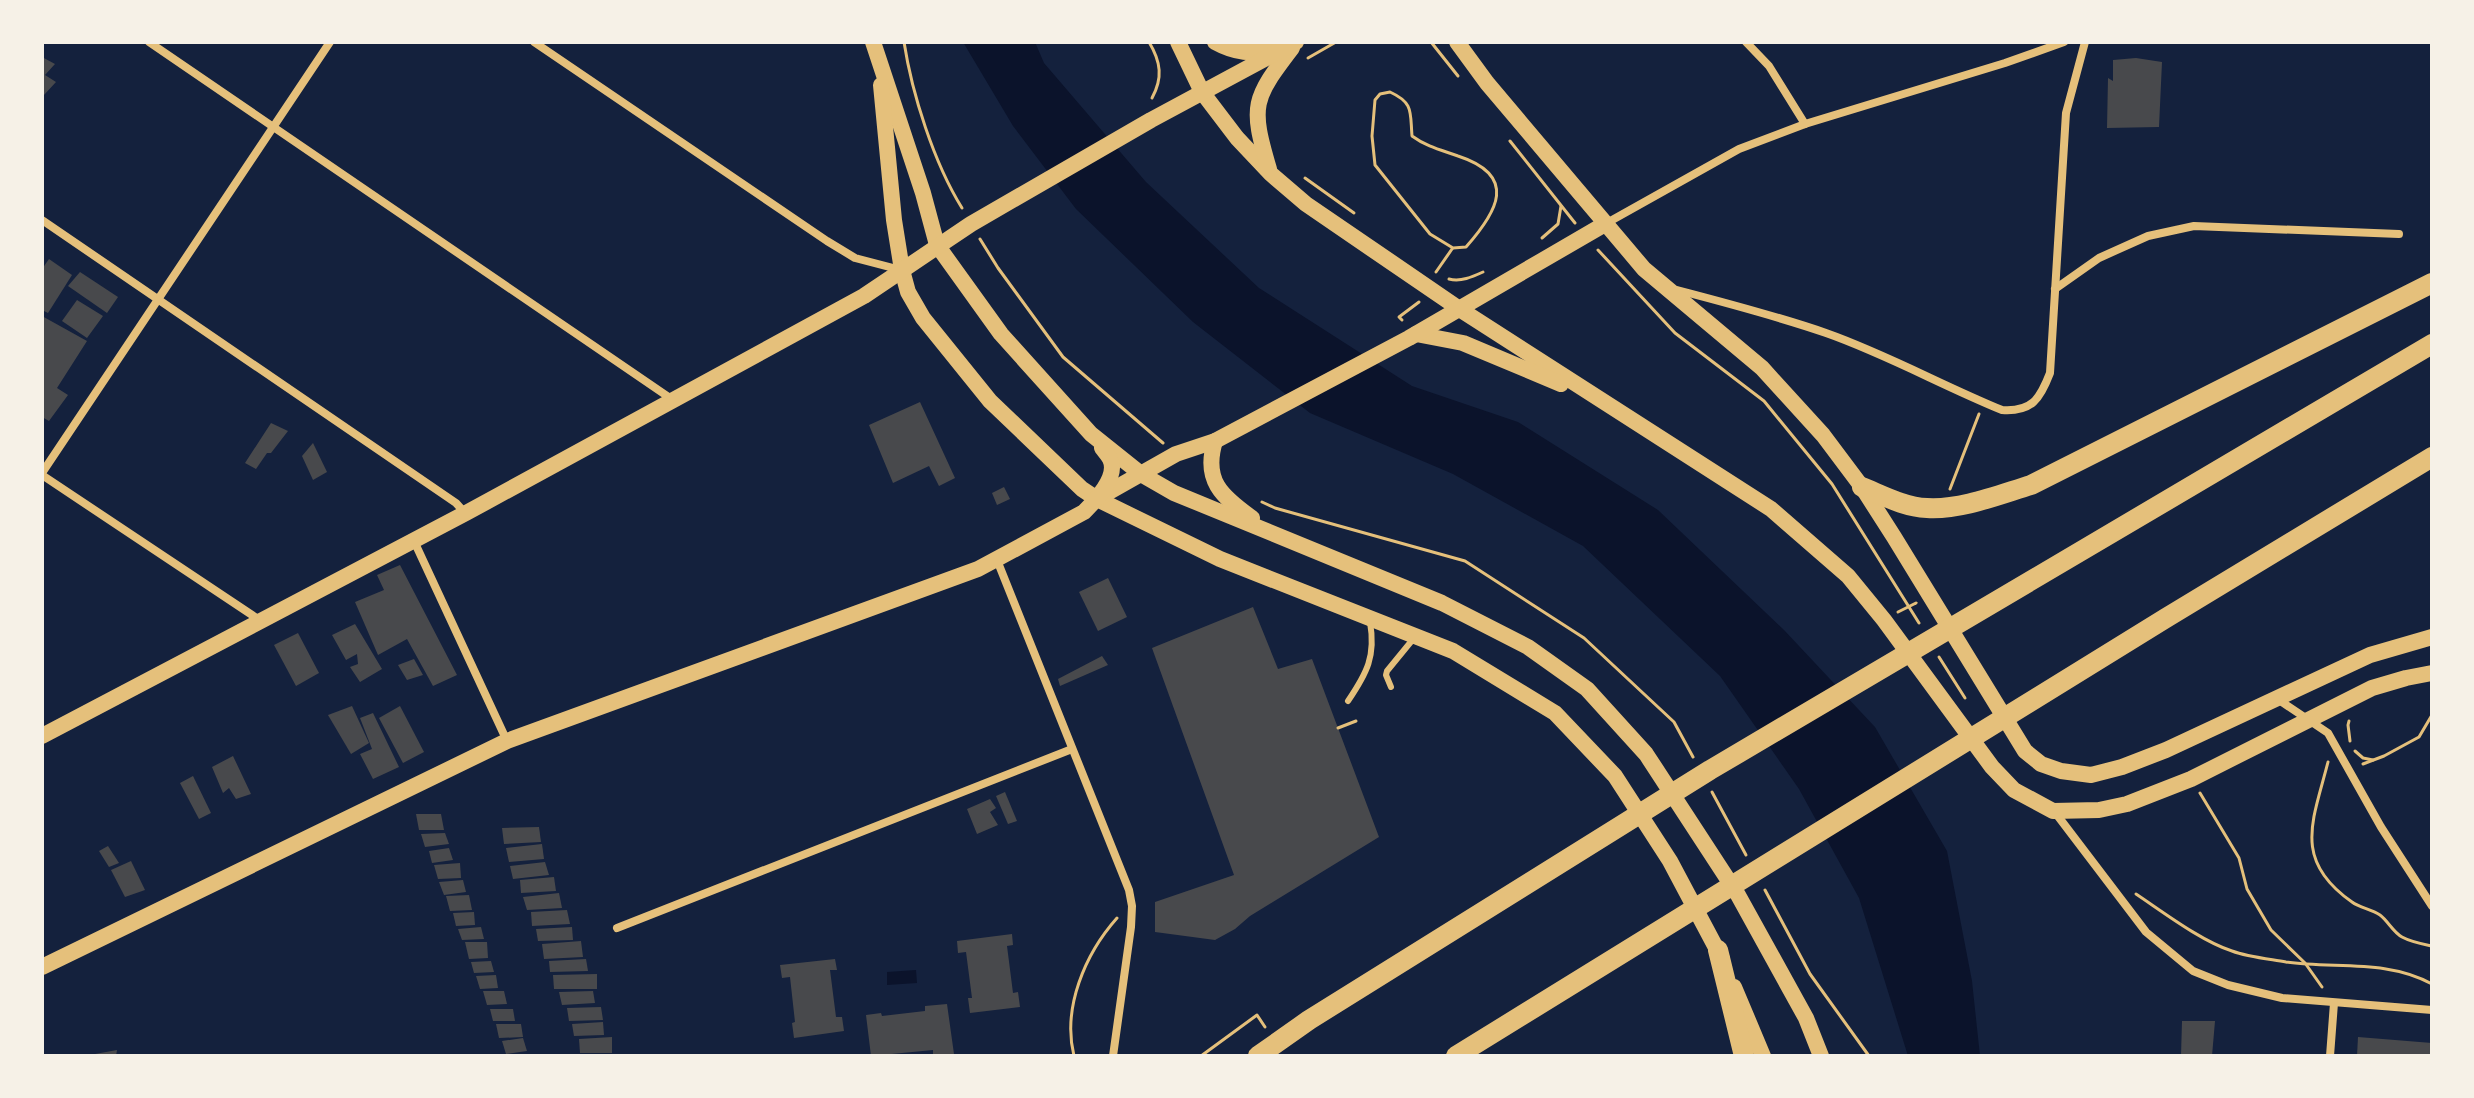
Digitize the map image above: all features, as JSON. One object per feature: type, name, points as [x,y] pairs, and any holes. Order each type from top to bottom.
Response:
[{"type":"highway","points":[[1862,487],[1910,505],[1943,508],[2031,485],[2432,283]]},
{"type":"highway","points":[[1258,1056],[1309,1020],[1710,770],[2432,344]]},
{"type":"highway","points":[[1456,1056],[2432,457]]},
{"type":"highway","points":[[1718,950],[1744,1056]]},
{"type":"main road","points":[[873,42],[937,245],[1001,334],[1111,460],[1110,477],[1097,499]]},
{"type":"main road","points":[[1178,42],[1202,92],[1237,138],[1271,174],[1306,204],[1461,310],[1771,509],[1848,576],[1992,767],[2014,790],[2053,811],[2099,810],[2127,804],[2191,779],[2372,688],[2432,673]]},
{"type":"main road","points":[[1215,42],[1235,52],[1250,53],[1296,42]]},
{"type":"main road","points":[[42,736],[414,541],[864,296],[971,224],[1174,107],[1296,42]]},
{"type":"main road","points":[[1271,174],[1257,113],[1259,96],[1296,42]]},
{"type":"main road","points":[[1457,42],[1487,83],[1644,269],[1762,368],[1823,435],[1862,487],[2025,751],[2041,764],[2061,771],[2091,775],[2122,767],[2166,750],[2370,655],[2432,637]]},
{"type":"main road","points":[[878,60],[902,270],[908,292],[923,318],[990,401],[1082,489],[1097,499],[1220,559],[1453,651],[1555,713],[1615,776],[1670,861],[1718,950],[1763,1056]]},
{"type":"main road","points":[[42,967],[507,741],[997,560],[1071,521],[1097,499],[1176,454],[1221,437],[1461,310],[1605,224]]},
{"type":"main road","points":[[1412,336],[1463,343],[1596,398]]},
{"type":"main road","points":[[1091,434],[1141,474],[1174,493],[1442,603],[1528,647],[1587,689],[1646,754],[1738,895],[1806,1018],[1821,1056]]},
{"type":"main road","points":[[1221,437],[1210,456],[1212,478],[1232,503],[1276,535]]},
{"type":"street","points":[[149,42],[673,400]]},
{"type":"street","points":[[261,621],[42,474],[330,42]]},
{"type":"street","points":[[534,42],[827,241],[855,258],[902,270]]},
{"type":"street","points":[[1746,42],[1769,66],[1805,124]]},
{"type":"street","points":[[1605,224],[1739,149],[1805,124],[2064,42]]},
{"type":"street","points":[[1664,287],[1740,306],[1827,334],[2002,410],[2015,411],[2029,406],[2042,393],[2050,373],[2066,113],[2085,42]]},
{"type":"street","points":[[42,220],[443,494],[466,513]]},
{"type":"street","points":[[2055,289],[2099,258],[2148,236],[2194,226],[2399,234]]},
{"type":"street","points":[[414,541],[507,741]]},
{"type":"street","points":[[997,560],[1129,890],[1132,906],[1113,1056]]},
{"type":"street","points":[[2276,698],[2328,733],[2381,827],[2432,906]]},
{"type":"street","points":[[617,928],[1072,749]]},
{"type":"street","points":[[2053,811],[2146,932],[2193,971],[2228,985],[2282,998],[2432,1010]]},
{"type":"street","points":[[2330,1056],[2334,1003]]},
{"type":"lane","points":[[1348,701],[1365,676],[1371,656],[1369,618]]},
{"type":"lane","points":[[1391,687],[1387,671],[1416,636]]},
{"type":"path","points":[[904,42],[909,73],[950,189],[998,268],[1063,357],[1176,454]]},
{"type":"path","points":[[1149,42],[1158,56],[1161,72],[1152,98]]},
{"type":"path","points":[[1390,92],[1408,105],[1412,113],[1412,136],[1429,147],[1461,156],[1491,176],[1496,184],[1498,198],[1481,231],[1466,247],[1453,248],[1430,234],[1375,165],[1372,136],[1375,100],[1380,94],[1390,92]]},
{"type":"path","points":[[1297,172],[1357,215]]},
{"type":"path","points":[[1541,239],[1558,224],[1561,204]]},
{"type":"path","points":[[1436,272],[1453,248]]},
{"type":"path","points":[[1429,268],[1456,281],[1488,270]]},
{"type":"path","points":[[1412,336],[1399,317],[1449,279]]},
{"type":"path","points":[[1943,508],[1983,403]]},
{"type":"path","points":[[1262,502],[1465,561],[1584,638],[1674,722],[1695,761]]},
{"type":"path","points":[[1884,620],[1931,595]]},
{"type":"path","points":[[2353,713],[2348,725],[2354,751],[2363,758],[2373,760]]},
{"type":"path","points":[[1338,728],[1356,721]]},
{"type":"path","points":[[2328,762],[2310,839],[2322,872],[2334,888],[2354,904],[2380,915],[2401,937],[2432,946]]},
{"type":"path","points":[[2191,779],[2239,858],[2247,889],[2271,930],[2305,963],[2334,1003]]},
{"type":"path","points":[[1710,788],[1746,854]]},
{"type":"path","points":[[1760,880],[1810,974],[1869,1056]]},
{"type":"path","points":[[2129,889],[2230,951],[2305,963],[2354,964],[2397,971],[2432,984]]},
{"type":"path","points":[[1074,1056],[1070,1020],[1076,990],[1105,933],[1132,906]]},
{"type":"path","points":[[1201,1056],[1257,1015],[1277,1043]]},
{"type":"water","points":[[963,42],[1035,42],[1044,63],[1146,182],[1259,288],[1412,386],[1518,422],[1658,510],[1784,630],[1875,727],[1947,851],[1972,981],[1980,1056],[1908,1056],[1859,898],[1799,789],[1720,676],[1583,546],[1453,474],[1310,413],[1193,322],[1076,209],[1013,126]]},
{"type":"water","points":[[916,970],[917,983],[887,985],[887,972]]},
{"type":"building","points":[[42,57],[55,64],[45,75],[56,82],[44,95],[42,93]]},
{"type":"building","points":[[2136,58],[2162,62],[2159,127],[2107,128],[2108,78],[2113,81],[2113,60]]},
{"type":"building","points":[[49,259],[72,275],[48,313],[42,310],[42,269]]},
{"type":"building","points":[[80,272],[118,297],[107,313],[68,286]]},
{"type":"building","points":[[77,300],[103,316],[87,338],[62,321]]},
{"type":"building","points":[[42,316],[87,341],[57,388],[68,395],[49,421],[42,417]]},
{"type":"building","points":[[920,402],[955,478],[939,486],[929,466],[893,483],[869,425]]},
{"type":"building","points":[[271,423],[288,431],[256,469],[245,463]]},
{"type":"building","points":[[313,443],[327,472],[313,480],[302,456]]},
{"type":"building","points":[[1004,487],[1010,499],[997,505],[992,493]]},
{"type":"building","points":[[400,565],[457,675],[433,686],[407,639],[378,655],[355,602],[384,590],[377,575]]},
{"type":"building","points":[[1108,578],[1127,617],[1098,631],[1079,592]]},
{"type":"building","points":[[1253,607],[1278,669],[1312,659],[1379,837],[1215,940],[1155,932],[1155,902],[1234,875],[1152,648]]},
{"type":"building","points":[[355,624],[382,669],[360,682],[350,667],[358,664],[357,654],[346,660],[332,635]]},
{"type":"building","points":[[298,633],[319,673],[296,686],[274,645]]},
{"type":"building","points":[[1102,656],[1108,665],[1060,686],[1058,679]]},
{"type":"building","points":[[414,659],[423,675],[407,680],[398,665]]},
{"type":"building","points":[[352,706],[369,743],[351,754],[328,715]]},
{"type":"building","points":[[400,706],[424,752],[403,763],[379,718]]},
{"type":"building","points":[[373,713],[399,767],[373,779],[360,754],[372,749],[360,718]]},
{"type":"building","points":[[233,756],[251,794],[236,799],[229,788],[223,793],[212,767]]},
{"type":"building","points":[[193,776],[211,813],[199,819],[180,783]]},
{"type":"building","points":[[1005,792],[1017,821],[1008,824],[996,796]]},
{"type":"building","points":[[990,799],[996,808],[990,812],[998,825],[977,834],[967,809]]},
{"type":"building","points":[[416,814],[441,814],[444,830],[419,830]]},
{"type":"building","points":[[539,827],[541,842],[504,844],[502,828]]},
{"type":"building","points":[[445,833],[449,844],[425,847],[421,834]]},
{"type":"building","points":[[542,844],[544,859],[509,862],[506,848]]},
{"type":"building","points":[[108,846],[119,863],[109,867],[99,851]]},
{"type":"building","points":[[449,848],[453,860],[432,863],[429,851]]},
{"type":"building","points":[[131,861],[145,890],[125,897],[111,870]]},
{"type":"building","points":[[545,862],[549,875],[513,879],[510,866]]},
{"type":"building","points":[[460,863],[461,878],[438,879],[434,865]]},
{"type":"building","points":[[554,877],[556,891],[521,893],[520,880]]},
{"type":"building","points":[[463,880],[466,892],[444,895],[439,882]]},
{"type":"building","points":[[559,893],[562,908],[527,910],[523,897]]},
{"type":"building","points":[[469,895],[472,910],[450,911],[446,896]]},
{"type":"building","points":[[567,910],[570,924],[532,926],[531,912]]},
{"type":"building","points":[[474,912],[475,925],[456,926],[453,913]]},
{"type":"building","points":[[481,927],[484,939],[462,940],[458,929]]},
{"type":"building","points":[[572,927],[573,940],[538,941],[536,929]]},
{"type":"building","points":[[1012,934],[1013,945],[1007,946],[1013,993],[1018,992],[1020,1007],[970,1013],[968,998],[972,998],[966,952],[958,953],[957,941]]},
{"type":"building","points":[[581,941],[583,957],[544,959],[542,944]]},
{"type":"building","points":[[465,942],[487,942],[488,958],[469,959]]},
{"type":"building","points":[[586,959],[588,971],[550,972],[549,961]]},
{"type":"building","points":[[835,959],[837,970],[830,970],[836,1017],[842,1017],[844,1031],[794,1038],[790,977],[782,978],[780,965]]},
{"type":"building","points":[[491,961],[494,972],[474,973],[471,962]]},
{"type":"building","points":[[597,974],[597,989],[554,989],[553,975]]},
{"type":"building","points":[[496,975],[498,988],[480,989],[476,976]]},
{"type":"building","points":[[483,991],[504,991],[507,1004],[487,1005]]},
{"type":"building","points":[[593,991],[595,1003],[562,1005],[559,992]]},
{"type":"building","points":[[947,1004],[954,1054],[933,1056],[933,1050],[871,1056],[866,1015],[925,1011],[925,1006]]},
{"type":"building","points":[[601,1007],[603,1020],[569,1021],[567,1008]]},
{"type":"building","points":[[490,1009],[513,1009],[515,1021],[493,1021]]},
{"type":"building","points":[[2182,1021],[2215,1021],[2212,1056],[2181,1056]]},
{"type":"building","points":[[603,1022],[604,1035],[574,1036],[572,1024]]},
{"type":"building","points":[[496,1024],[521,1024],[523,1037],[499,1038]]},
{"type":"building","points":[[612,1037],[612,1053],[580,1053],[579,1039]]},
{"type":"building","points":[[2358,1037],[2432,1043],[2432,1056],[2357,1056]]},
{"type":"building","points":[[523,1038],[527,1051],[506,1054],[502,1041]]},
{"type":"building","points":[[117,1050],[116,1056],[95,1056],[95,1054]]}]
